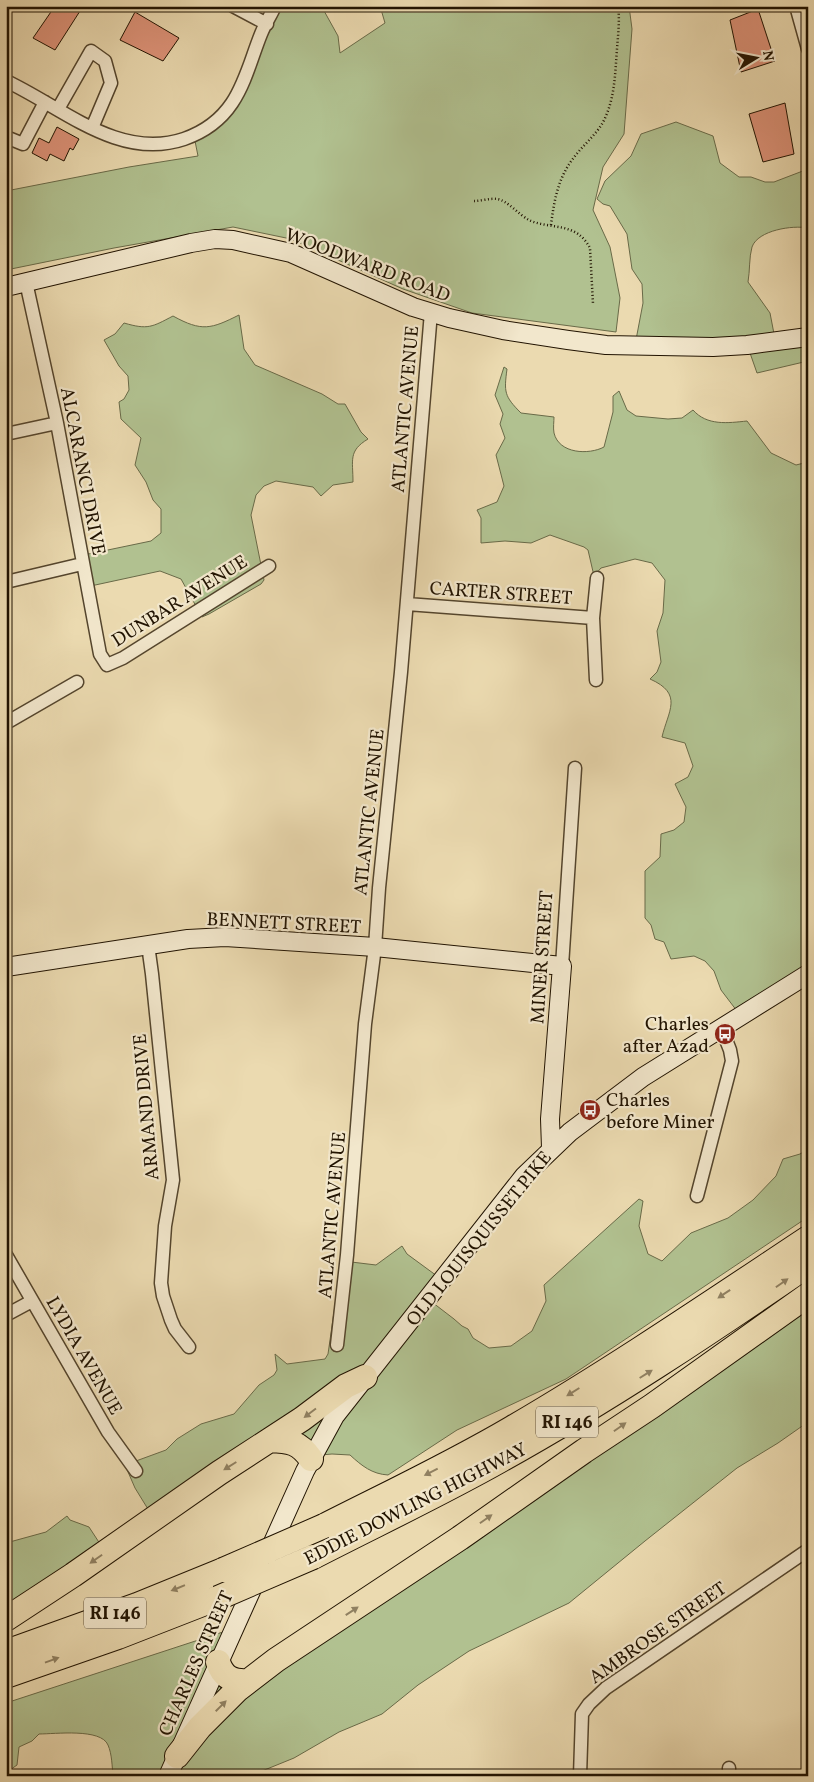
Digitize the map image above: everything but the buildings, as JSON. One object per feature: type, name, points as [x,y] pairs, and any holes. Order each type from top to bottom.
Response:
[{"type":"highway","name":"EDDIE DOWLING HIGHWAY","points":[[6,1652],[137,1605],[223,1570],[324,1526],[458,1458],[553,1404],[663,1335],[808,1238]]},
{"type":"highway","name":"EDDIE DOWLING HIGHWAY","points":[[6,1676],[218,1598],[313,1557],[455,1485],[583,1413],[674,1356],[808,1265]]},
{"type":"highway","points":[[172,1766],[200,1727],[248,1681],[276,1660],[406,1574],[652,1406],[808,1295]]},
{"type":"highway","points":[[6,1619],[73,1575],[219,1472],[302,1419],[346,1386],[365,1376]]},
{"type":"highway","points":[[270,1440],[286,1441],[297,1445],[303,1448],[311,1459]]},
{"type":"highway","points":[[218,1662],[220,1670],[230,1680],[235,1682],[248,1681]]},
{"type":"street","points":[[233,6],[266,24]]},
{"type":"street","points":[[6,81],[26,90],[92,128],[118,139],[151,145],[174,143],[195,136],[214,124],[232,102],[255,55],[261,34],[275,6]]},
{"type":"street","points":[[796,6],[808,49]]},
{"type":"street","points":[[58,109],[92,51],[105,61],[111,83],[92,128]]},
{"type":"street","points":[[6,137],[23,144],[45,102]]},
{"type":"street","name":"WOODWARD ROAD","points":[[6,287],[191,243],[215,239],[233,240],[292,254],[376,292],[431,312],[457,320],[504,330],[606,345],[726,347],[808,337]]},
{"type":"street","name":"ALCARANCI DRIVE","points":[[26,282],[56,424],[100,654],[107,665]]},
{"type":"street","name":"ATLANTIC AVENUE","points":[[337,1345],[353,1192],[366,1024],[375,947],[431,312]]},
{"type":"street","points":[[6,434],[56,424]]},
{"type":"street","points":[[6,582],[82,564]]},
{"type":"street","name":"DUNBAR AVENUE","points":[[107,665],[139,648],[269,566]]},
{"type":"street","points":[[596,680],[593,618],[597,578]]},
{"type":"street","name":"CARTER STREET","points":[[406,604],[593,618]]},
{"type":"street","points":[[6,723],[78,682]]},
{"type":"street","name":"MINER STREET","points":[[551,1148],[550,1119],[575,768]]},
{"type":"street","name":"BENNETT STREET","points":[[6,966],[188,939],[225,937],[375,947],[562,966]]},
{"type":"street","name":"ARMAND DRIVE","points":[[148,945],[173,1180],[165,1226],[161,1284],[171,1320],[175,1329],[189,1347]]},
{"type":"street","name":"OLD LOUISQUISSET PIKE","points":[[262,1567],[311,1459],[335,1416],[524,1176],[551,1148],[576,1127],[643,1077],[808,974]]},
{"type":"street","points":[[697,1196],[732,1061],[721,1027]]},
{"type":"street","name":"LYDIA AVENUE","points":[[6,1255],[108,1432],[136,1471]]},
{"type":"street","points":[[6,1315],[32,1301]]},
{"type":"street","name":"AMBROSE STREET","points":[[580,1776],[582,1714],[589,1704],[606,1688],[808,1550]]},
{"type":"street","name":"CHARLES STREET","points":[[172,1766],[262,1567]]},
{"type":"path","points":[[551,225],[554,201],[560,179],[572,159],[602,124],[610,105],[614,88],[619,32],[618,6]]},
{"type":"path","points":[[474,202],[498,199],[534,222],[563,227],[586,241],[590,248],[593,304]]},
{"type":"path","points":[[6,243],[10,241]]},
{"type":"green space","points":[[271,6],[324,6],[323,9],[338,36],[340,53],[385,23],[380,6],[629,6],[632,29],[624,134],[603,167],[593,210],[610,247],[620,298],[616,332],[472,313],[403,289],[291,239],[233,227],[114,248],[6,270],[6,191],[129,167],[198,156],[194,136],[228,101]]},
{"type":"green space","points":[[676,122],[713,136],[720,163],[739,177],[751,177],[765,182],[774,182],[808,169],[808,228],[785,228],[761,236],[752,247],[748,282],[770,313],[775,339],[808,337],[808,361],[757,373],[750,353],[635,345],[643,303],[642,284],[632,269],[627,234],[610,206],[603,204],[597,199],[605,181],[631,156],[641,134]]},
{"type":"green space","points":[[239,315],[244,349],[255,365],[322,394],[338,404],[345,404],[361,432],[368,439],[354,452],[352,462],[353,482],[333,485],[321,496],[313,487],[276,481],[264,486],[256,495],[251,515],[264,580],[261,584],[202,617],[181,579],[160,571],[86,587],[79,556],[151,541],[161,533],[161,509],[153,500],[146,482],[135,465],[141,438],[121,419],[119,402],[124,399],[129,390],[128,376],[119,366],[104,340],[115,334],[124,323],[145,327],[160,323],[173,316],[192,325],[206,327]]},
{"type":"green space","points":[[504,367],[507,369],[506,393],[511,402],[521,413],[554,417],[554,433],[557,440],[568,449],[583,452],[598,450],[604,447],[613,412],[613,396],[619,391],[627,410],[636,416],[668,419],[682,418],[693,410],[711,421],[725,423],[747,421],[771,453],[796,465],[808,462],[808,972],[740,1015],[721,990],[714,971],[705,961],[694,956],[671,959],[664,942],[655,939],[651,925],[645,918],[645,871],[660,857],[661,834],[674,830],[684,822],[686,807],[675,784],[688,777],[693,766],[685,743],[662,737],[670,711],[670,697],[661,685],[650,679],[657,672],[661,662],[657,631],[663,613],[665,580],[652,563],[635,559],[601,568],[594,576],[588,550],[550,535],[531,543],[505,541],[481,543],[481,518],[477,510],[497,502],[504,486],[496,455],[505,438],[500,424],[503,414],[495,395]]},
{"type":"green space","points":[[808,1149],[808,1217],[566,1379],[457,1430],[388,1475],[368,1469],[350,1455],[310,1456],[302,1435],[151,1514],[135,1488],[125,1465],[166,1450],[177,1439],[201,1424],[234,1414],[259,1385],[274,1375],[277,1370],[275,1354],[287,1364],[325,1359],[328,1354],[340,1270],[343,1261],[376,1265],[402,1246],[407,1254],[437,1276],[424,1296],[468,1329],[473,1338],[489,1348],[511,1346],[532,1331],[546,1301],[544,1285],[639,1199],[643,1201],[639,1226],[648,1254],[662,1261],[691,1233],[728,1218],[753,1200],[776,1176],[783,1159],[800,1154]]},
{"type":"green space","points":[[808,1297],[808,1422],[737,1468],[569,1603],[469,1651],[418,1685],[382,1714],[339,1732],[294,1758],[262,1771],[261,1776],[113,1776],[110,1752],[104,1740],[87,1734],[66,1733],[39,1734],[32,1741],[19,1747],[17,1765],[7,1772],[8,1776],[6,1776],[6,1703],[229,1630],[217,1674],[221,1689],[229,1689]]},
{"type":"green space","points":[[67,1516],[70,1520],[89,1527],[106,1553],[6,1619],[6,1543],[46,1532]]},
{"type":"place","name":"Charles after Azad","points":[[725,1034]]},
{"type":"place","name":"Charles before Miner","points":[[590,1110]]}]
